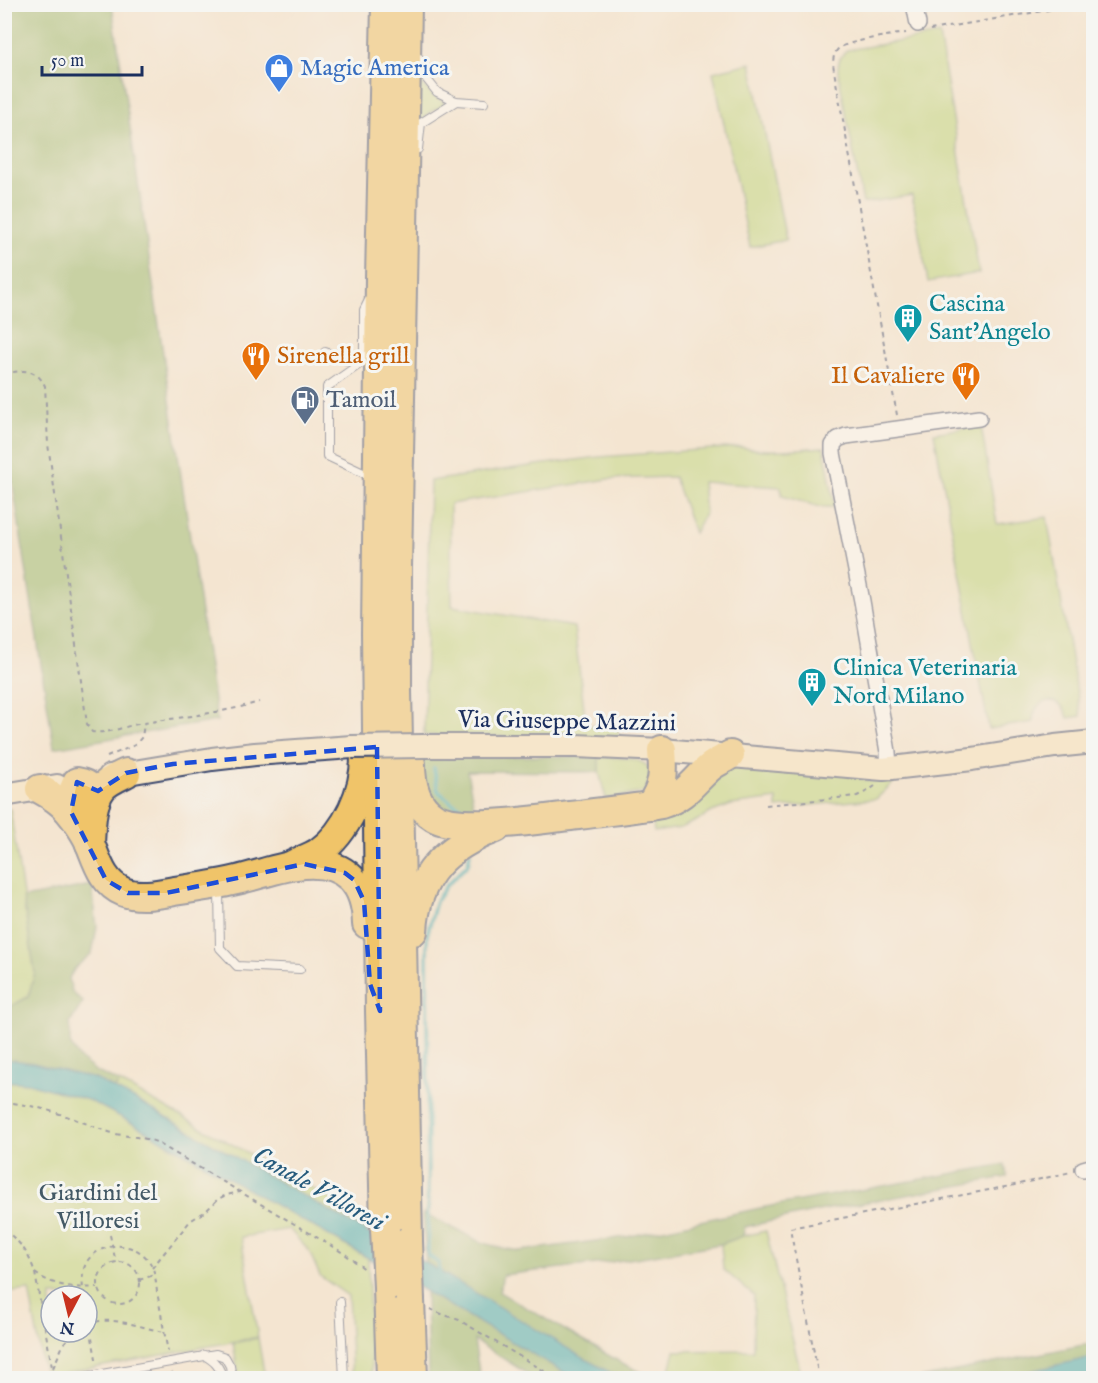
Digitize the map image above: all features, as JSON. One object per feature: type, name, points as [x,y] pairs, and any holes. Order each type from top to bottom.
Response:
[{"type":"highway","points":[[392,1011],[397,556],[409,183],[403,10]]},
{"type":"highway","points":[[391,1378],[399,1293],[392,1011],[376,633],[380,278],[403,10]]},
{"type":"highway","points":[[282,868],[308,858],[332,840],[342,828],[358,796],[365,762],[366,698],[376,633]]},
{"type":"highway","points":[[397,690],[409,700],[413,787],[418,799],[433,817],[451,823],[510,823],[650,806],[671,801],[681,796],[711,766],[730,755]]},
{"type":"highway","points":[[650,806],[662,786],[670,750]]},
{"type":"highway","points":[[670,750],[685,773],[685,784],[681,796]]},
{"type":"highway","points":[[40,789],[58,800],[103,787],[126,773]]},
{"type":"highway","points":[[84,794],[93,854],[106,880],[116,889],[128,894],[157,894],[304,864],[332,867],[345,873],[360,889],[364,902],[369,977],[374,995],[392,1011]]},
{"type":"highway","points":[[392,1011],[407,1005],[412,992],[412,937],[415,908],[429,875],[447,853],[459,845],[478,834],[510,823]]},
{"type":"highway","points":[[385,1378],[399,1293]]},
{"type":"highway","points":[[399,1293],[413,1378]]},
{"type":"street","points":[[914,4],[918,24]]},
{"type":"street","points":[[889,768],[866,624],[833,445],[838,439],[846,436],[979,418]]},
{"type":"street","name":"Via Giuseppe Mazzini","points":[[126,773],[173,764],[306,750],[424,746],[553,746],[670,750],[889,768],[1094,742]]},
{"type":"street","points":[[1055,746],[1094,747]]},
{"type":"street","points":[[4,795],[40,789]]},
{"type":"lane","points":[[418,52],[421,72],[437,92],[456,101],[484,103]]},
{"type":"lane","points":[[417,156],[421,123],[456,101]]},
{"type":"lane","points":[[378,480],[327,456],[327,387],[364,361],[364,310],[380,278]]},
{"type":"lane","points":[[325,352],[361,363]]},
{"type":"lane","points":[[219,883],[220,948],[237,966],[300,969]]},
{"type":"lane","points":[[340,1302],[344,1378]]},
{"type":"lane","points":[[79,1378],[216,1354],[225,1357],[230,1366],[232,1378]]},
{"type":"lane","points":[[204,1355],[214,1362],[221,1371],[222,1378]]},
{"type":"lane","points":[[135,1368],[137,1378]]},
{"type":"path","points":[[900,429],[834,71],[834,55],[842,46],[909,32],[918,24],[920,28],[928,31],[1084,4]]},
{"type":"path","points":[[4,374],[19,370],[30,371],[41,378],[45,386],[48,444],[87,724],[92,732],[104,734],[144,724],[239,708],[259,702]]},
{"type":"path","points":[[84,794],[96,762],[135,745],[142,737],[144,724]]},
{"type":"path","points":[[766,805],[856,796],[868,792],[880,783],[886,777],[889,768]]},
{"type":"path","points":[[4,1102],[42,1108],[106,1132],[156,1142],[345,1254],[363,1269]]},
{"type":"path","points":[[819,1378],[790,1228],[1010,1186],[1088,1168]]},
{"type":"path","points":[[152,1268],[190,1221],[206,1211],[218,1199],[240,1192]]},
{"type":"path","points":[[4,1230],[22,1245],[30,1258],[35,1273],[54,1378]]},
{"type":"path","points":[[110,1235],[116,1263]]},
{"type":"path","points":[[83,1284],[82,1275],[87,1261],[98,1251],[112,1246],[126,1246],[139,1251],[150,1261],[173,1378]]},
{"type":"path","points":[[98,1284],[104,1268],[111,1263],[120,1262],[131,1266],[136,1271],[139,1280],[138,1290],[132,1299],[122,1303],[115,1303],[104,1298],[99,1289]]},
{"type":"path","points":[[35,1273],[57,1284]]},
{"type":"path","points":[[139,1280],[154,1274]]},
{"type":"path","points":[[439,1313],[459,1320],[556,1378]]},
{"type":"path","points":[[99,1321],[119,1321],[164,1332]]},
{"type":"path","points":[[52,1368],[64,1344]]},
{"type":"path","points":[[92,1344],[99,1375]]},
{"type":"path","points":[[982,1378],[1007,1374],[1008,1377]]},
{"type":"highlighted area","points":[[377,747],[380,1011],[370,984],[364,901],[354,880],[345,873],[304,864],[166,893],[128,893],[106,880],[71,812],[77,782],[98,791],[126,773],[173,764]]},
{"type":"green space","points":[[4,5],[112,5],[217,721],[54,748],[5,434]]},
{"type":"green space","points":[[939,35],[979,273],[928,282],[912,195],[863,203],[838,68],[841,57],[847,50]]},
{"type":"green space","points":[[751,63],[786,240],[750,247],[713,72]]},
{"type":"green space","points":[[419,80],[430,93],[445,103],[430,112],[418,125]]},
{"type":"green space","points":[[981,425],[997,524],[1047,517],[1081,716],[1068,718],[1060,705],[1048,701],[1037,707],[1033,722],[989,729],[934,433]]},
{"type":"green space","points":[[741,447],[772,450],[824,447],[835,507],[820,507],[782,496],[781,487],[702,482],[705,513],[694,533],[674,477],[609,479],[450,504],[452,606],[574,627],[586,725],[618,727],[619,739],[424,735],[430,481],[599,457]]},
{"type":"green space","points":[[599,757],[628,758],[642,762],[652,771],[645,792],[606,799],[599,772]]},
{"type":"green space","points":[[599,757],[599,772],[467,771],[474,807],[473,817],[438,811],[415,758]]},
{"type":"green space","points":[[731,766],[836,772],[870,781],[894,782],[876,799],[777,808],[777,799],[731,805],[681,828],[654,832],[652,813]]},
{"type":"green space","points":[[10,809],[35,973],[28,997],[5,1010],[4,810]]},
{"type":"green space","points":[[92,885],[97,927],[92,953],[75,968],[69,978],[72,992],[83,1002],[70,1023],[70,1044],[79,1058],[97,1072],[119,1082],[115,1089],[95,1079],[33,1063],[5,1059],[4,1010],[28,997],[35,973],[23,898]]},
{"type":"green space","name":"Giardini del Villoresi","points":[[4,1081],[28,1083],[88,1100],[368,1258],[372,1378],[352,1378],[348,1296],[320,1276],[309,1251],[289,1229],[241,1237],[258,1337],[45,1377],[29,1290],[5,1293]]},
{"type":"green space","points":[[119,1082],[366,1218],[367,1232],[115,1089]]},
{"type":"green space","points":[[1005,1164],[1007,1177],[818,1211],[745,1227],[743,1236],[721,1244],[605,1263],[503,1275],[499,1292],[620,1362],[653,1378],[621,1378],[585,1360],[426,1263],[423,1213],[481,1242],[520,1251],[626,1237],[760,1208]]},
{"type":"green space","points":[[766,1231],[802,1378],[668,1378],[675,1351],[753,1350],[754,1296],[723,1269],[721,1244]]},
{"type":"green space","points":[[426,1292],[574,1378],[534,1378],[474,1340],[480,1378],[428,1378]]},
{"type":"green space","points":[[258,1338],[265,1378],[239,1378],[233,1343]]},
{"type":"green space","points":[[1093,1343],[1093,1357],[1005,1377],[921,1378]]},
{"type":"water","points":[[5,1059],[33,1063],[95,1079],[134,1099],[367,1232],[426,1263],[585,1359],[621,1378],[574,1378],[123,1118],[88,1100],[28,1083],[5,1081]]},
{"type":"water","points":[[1093,1357],[1093,1378],[997,1378],[1005,1377]]},
{"type":"waterway","points":[[434,768],[438,791],[466,812]]},
{"type":"waterway","points":[[439,1273],[439,1263],[428,1256],[427,935],[436,901],[446,886],[468,864],[470,853]]},
{"type":"place","name":"Magic America","points":[[279,94]]},
{"type":"place","name":"Cascina Sant'Angelo","points":[[908,344]]},
{"type":"place","name":"Sirenella grill","points":[[256,382]]},
{"type":"place","name":"Il Cavaliere","points":[[966,402]]},
{"type":"place","name":"Tamoil","points":[[305,426]]},
{"type":"place","name":"Clinica Veterinaria Nord Milano","points":[[812,708]]},
{"type":"water label","name":"Canale Villoresi","points":[[319,1189]]}]
